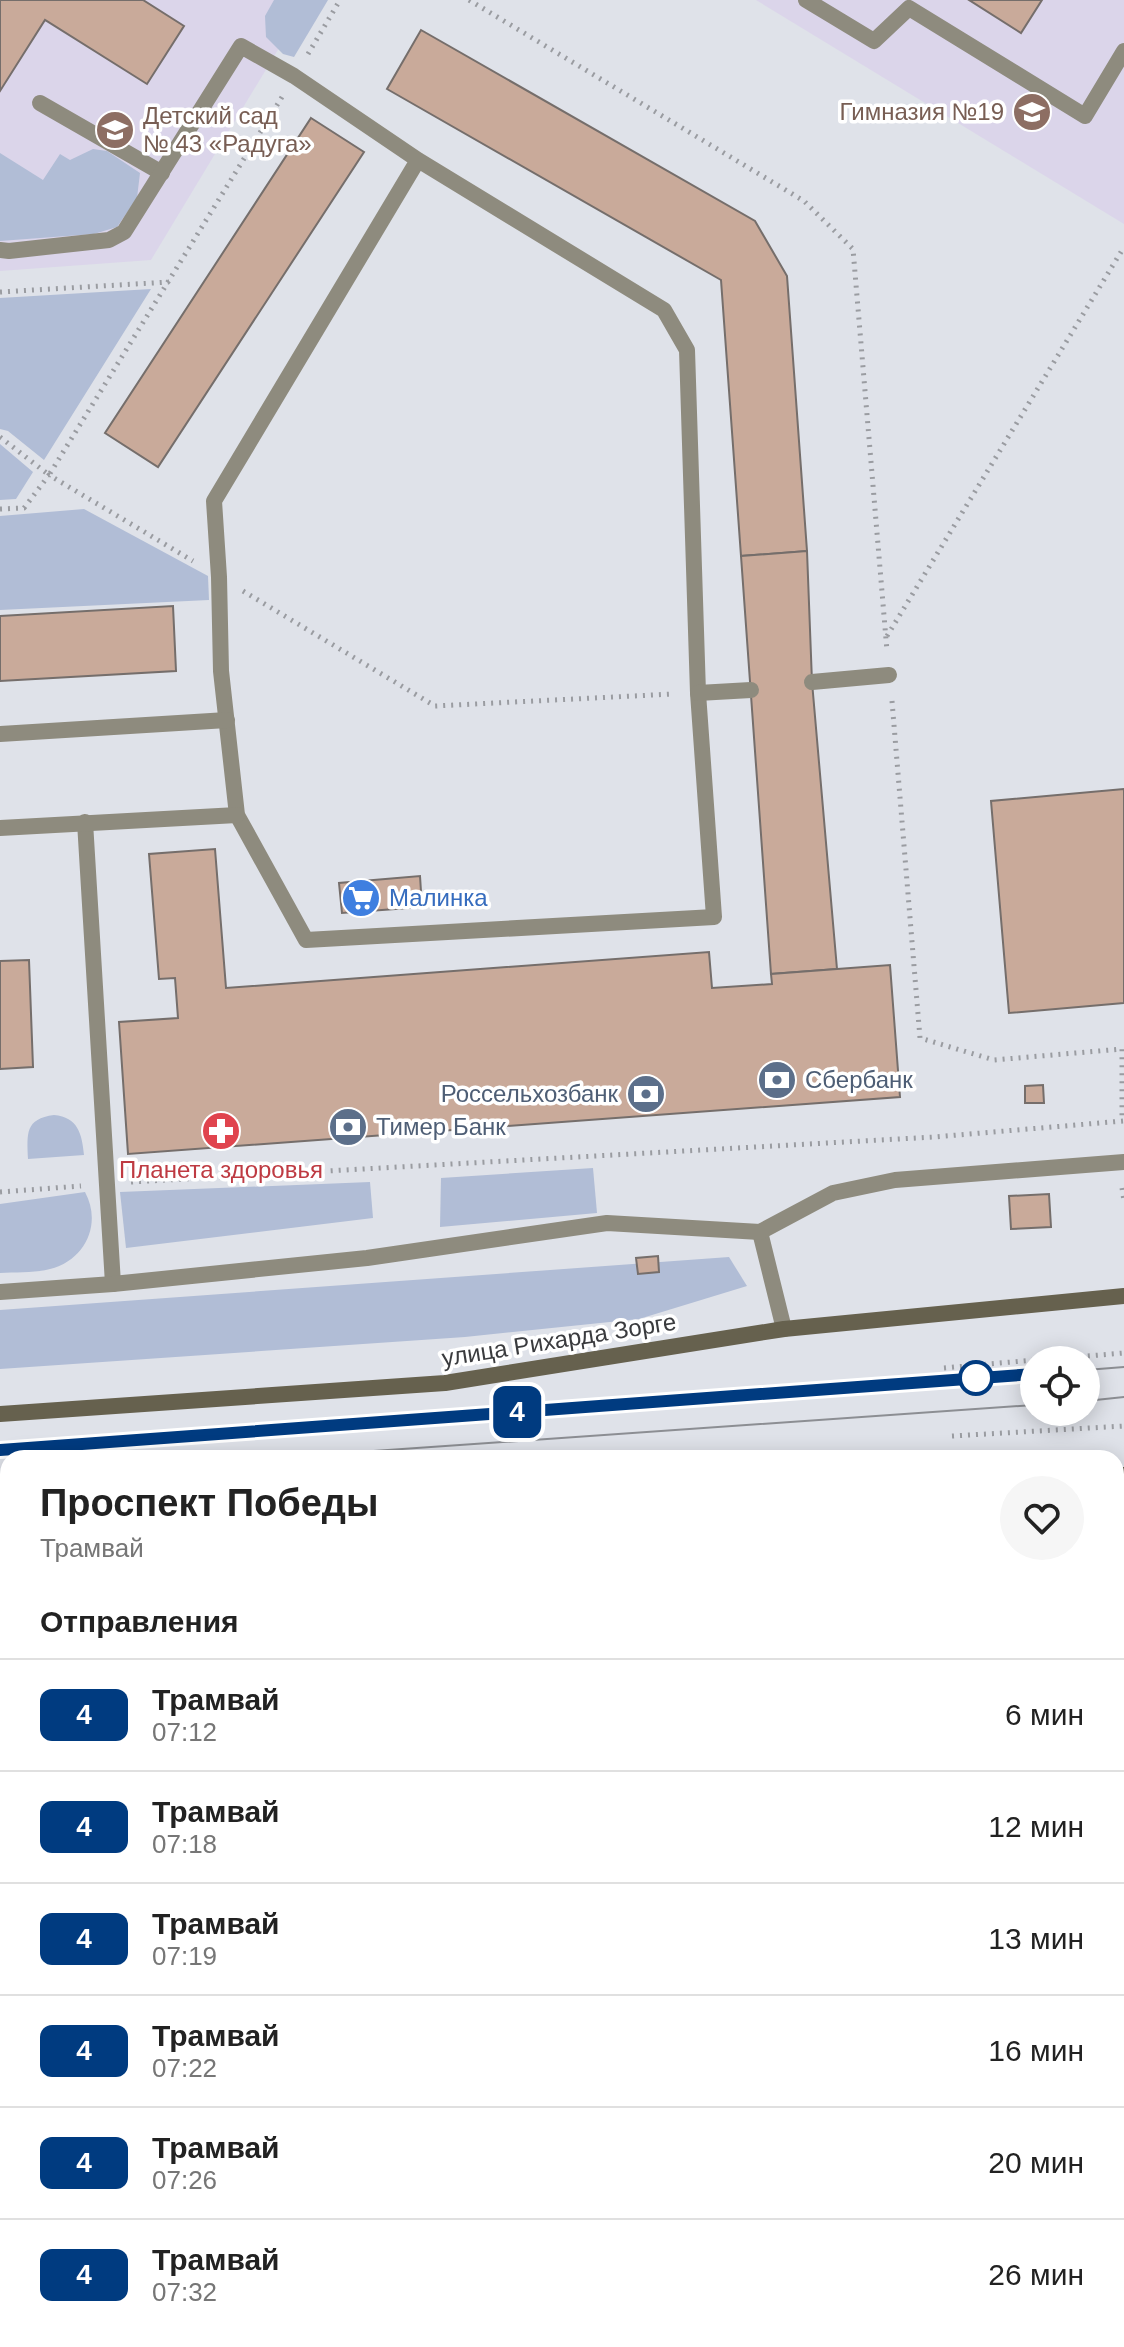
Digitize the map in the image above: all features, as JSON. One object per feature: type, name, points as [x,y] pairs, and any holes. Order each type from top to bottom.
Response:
[{"type":"main road","name":"улица Рихарда Зорге","points":[[0,1414],[445,1383],[784,1329],[1124,1296]]},
{"type":"lane","points":[[806,0],[874,41],[909,8],[1085,116],[1124,51]]},
{"type":"lane","points":[[0,250],[109,240],[124,232],[241,46],[294,76],[418,160],[664,310],[687,350],[698,693],[714,917],[306,940],[237,815],[221,671],[214,501],[418,160]]},
{"type":"lane","points":[[40,103],[162,173]]},
{"type":"lane","points":[[812,682],[889,675]]},
{"type":"lane","points":[[698,693],[751,690]]},
{"type":"lane","points":[[0,734],[227,720]]},
{"type":"lane","points":[[0,828],[237,815]]},
{"type":"lane","points":[[85,822],[113,1284]]},
{"type":"lane","points":[[0,1292],[113,1284],[367,1258],[607,1223],[760,1232],[833,1193],[895,1180],[1124,1162]]},
{"type":"lane","points":[[760,1232],[784,1329]]},
{"type":"path","points":[[0,509],[24,508],[49,475],[340,0]]},
{"type":"path","points":[[0,1192],[934,1137],[1123,1121],[1122,1049],[994,1060],[920,1038],[853,249],[804,201],[469,0]]},
{"type":"path","points":[[886,637],[1124,247]]},
{"type":"path","points":[[0,292],[170,282]]},
{"type":"path","points":[[0,437],[49,475],[435,706],[698,693]]},
{"type":"path","points":[[1100,1355],[1124,1353]]},
{"type":"path","points":[[944,1368],[1020,1361]]},
{"type":"path","points":[[952,1436],[1124,1426]]},
{"type":"shaded area","name":"Детский сад № 43 «Радуга»","points":[[0,0],[308,0],[151,260],[0,271]]},
{"type":"shaded area","points":[[274,0],[328,0],[294,57],[283,54],[266,37],[265,16]]},
{"type":"shaded area","name":"Гимназия №19","points":[[756,0],[1124,0],[1124,224]]},
{"type":"shaded area","points":[[93,149],[107,151],[140,173],[137,198],[117,227],[94,234],[0,241],[0,153],[43,180],[60,154],[70,160]]},
{"type":"shaded area","points":[[151,289],[44,460],[8,431],[0,429],[0,298]]},
{"type":"shaded area","points":[[0,444],[33,472],[16,499],[0,500]]},
{"type":"shaded area","points":[[84,509],[208,576],[209,600],[0,610],[0,516]]},
{"type":"shaded area","points":[[54,1115],[74,1123],[82,1140],[84,1155],[28,1159],[30,1129],[38,1120]]},
{"type":"shaded area","points":[[593,1168],[597,1213],[440,1227],[441,1178]]},
{"type":"shaded area","points":[[370,1182],[373,1218],[126,1248],[120,1192]]},
{"type":"shaded area","points":[[85,1192],[92,1216],[91,1228],[73,1258],[44,1270],[0,1273],[0,1204]]},
{"type":"shaded area","points":[[729,1257],[747,1286],[639,1319],[465,1337],[0,1369],[0,1310]]},
{"type":"building","points":[[0,0],[143,0],[184,26],[147,84],[45,20],[0,91]]},
{"type":"building","points":[[969,0],[1042,0],[1021,33]]},
{"type":"building","points":[[421,30],[755,221],[787,276],[807,551],[741,556],[721,280],[387,89]]},
{"type":"building","points":[[311,118],[364,152],[158,467],[105,433]]},
{"type":"building","points":[[807,551],[812,682],[837,969],[771,974],[741,556]]},
{"type":"building","points":[[173,606],[176,671],[0,681],[0,616]]},
{"type":"building","points":[[1124,789],[1124,1003],[1009,1013],[991,801]]},
{"type":"building","points":[[215,849],[226,988],[709,952],[712,988],[772,984],[771,974],[890,965],[900,1097],[128,1154],[119,1022],[178,1018],[175,978],[159,979],[149,854]]},
{"type":"building","points":[[420,876],[422,907],[342,913],[339,883]]},
{"type":"building","points":[[29,960],[33,1067],[0,1069],[0,961]]},
{"type":"building","points":[[1043,1085],[1044,1103],[1025,1103],[1025,1086]]},
{"type":"building","points":[[1049,1194],[1051,1227],[1011,1229],[1009,1196]]},
{"type":"building","points":[[658,1256],[659,1272],[638,1274],[636,1258]]},
{"type":"tram line","points":[[1100,1369],[1124,1367]]},
{"type":"tram line","points":[[0,1450],[1020,1375]]},
{"type":"tram line","name":"4","points":[[0,1450],[1020,1375]]},
{"type":"tram line","points":[[1100,1400],[1124,1397]]},
{"type":"tram line","points":[[388,1450],[1020,1406]]},
{"type":"place","name":"Гимназия №19","points":[[1032,112]]},
{"type":"place","name":"Детский сад № 43 «Радуга»","points":[[115,130]]},
{"type":"place","name":"Малинка","points":[[361,898]]},
{"type":"place","name":"Сбербанк","points":[[777,1080]]},
{"type":"place","name":"Россельхозбанк","points":[[646,1094]]},
{"type":"place","name":"Тимер Банк","points":[[348,1127]]},
{"type":"place","name":"Планета здоровья","points":[[221,1131]]}]
